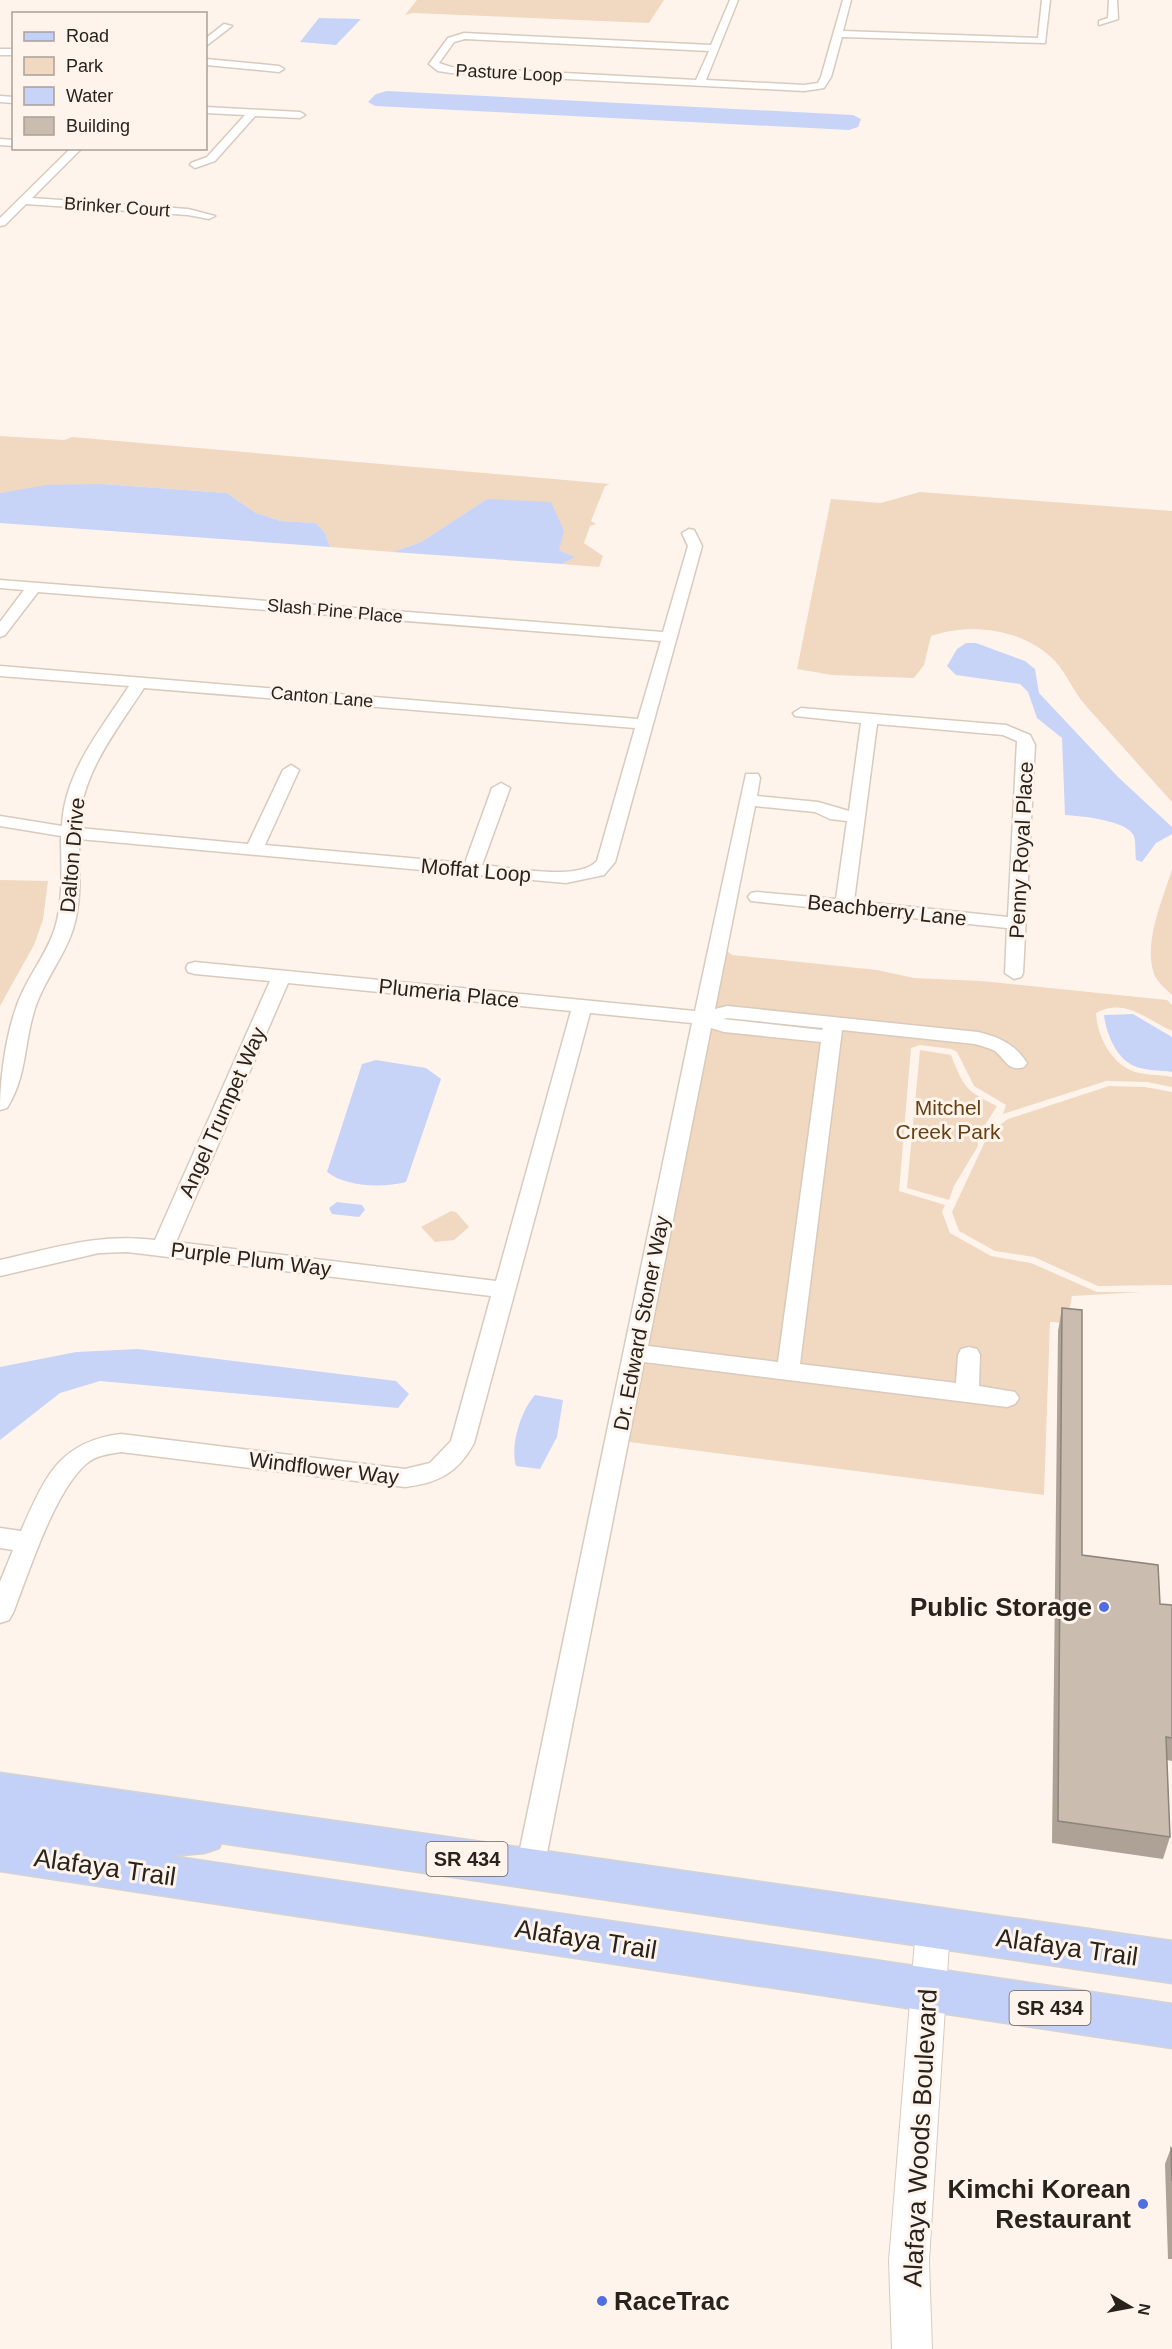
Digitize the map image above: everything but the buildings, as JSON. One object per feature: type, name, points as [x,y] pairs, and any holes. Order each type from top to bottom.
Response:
[{"type":"main road","name":"Alafaya Trail","points":[[0,1792],[1172,1962]]},
{"type":"main road","points":[[0,1822],[134,1840],[262,1829]]},
{"type":"main road","name":"Alafaya Trail","points":[[0,1851],[1172,2026]]},
{"type":"street","points":[[734,0],[700,83],[804,88],[821,86],[824,83],[840,32],[847,0]]},
{"type":"street","points":[[840,32],[1042,41],[1046,0]]},
{"type":"street","points":[[1102,23],[1113,20],[1113,0]]},
{"type":"street","points":[[207,42],[216,32],[227,26]]},
{"type":"street","name":"Pasture Loop","points":[[700,83],[451,70],[436,67],[434,64],[451,40],[464,36],[714,48]]},
{"type":"street","points":[[207,62],[279,69]]},
{"type":"street","points":[[207,110],[300,115]]},
{"type":"street","points":[[195,165],[211,159],[253,112]]},
{"type":"street","points":[[1,223],[75,150]]},
{"type":"street","name":"Brinker Court","points":[[25,201],[188,212],[209,216]]},
{"type":"street","name":"Moffat Loop","points":[[0,821],[72,833],[566,878],[598,871],[606,862],[695,546],[689,533]]},
{"type":"street","name":"Slash Pine Place","points":[[0,584],[670,638]]},
{"type":"street","points":[[0,632],[34,587]]},
{"type":"street","name":"Canton Lane","points":[[0,671],[644,724]]},
{"type":"street","name":"Dalton Drive","points":[[0,1103],[16,1063],[22,1019],[30,991],[53,953],[65,927],[70,900],[72,806],[79,784],[140,682]]},
{"type":"street","name":"Penny Royal Place","points":[[801,713],[1006,730],[1024,738],[1027,745],[1014,973]]},
{"type":"street","points":[[844,906],[870,719]]},
{"type":"street","points":[[254,849],[291,770]]},
{"type":"street","name":"Dr. Edward Stoner Way","points":[[530,1868],[752,778]]},
{"type":"street","points":[[471,870],[501,788]]},
{"type":"street","points":[[746,807],[856,817]]},
{"type":"street","name":"Beachberry Lane","points":[[757,897],[1017,923]]},
{"type":"street","name":"Plumeria Place","points":[[195,968],[703,1018],[724,1026],[768,1023],[832,1030],[978,1038],[1002,1046],[1017,1063]]},
{"type":"street","name":"Angel Trumpet Way","points":[[162,1249],[282,976]]},
{"type":"street","name":"Windflower Way","points":[[0,1613],[58,1479],[77,1458],[96,1446],[121,1443],[405,1478],[432,1474],[450,1463],[462,1443],[582,1007]]},
{"type":"street","points":[[788,1371],[832,1030]]},
{"type":"street","name":"Purple Plum Way","points":[[0,1268],[99,1245],[127,1244],[504,1290]]},
{"type":"street","points":[[634,1353],[1007,1398]]},
{"type":"street","points":[[967,1393],[969,1355]]},
{"type":"street","points":[[0,1538],[30,1542]]},
{"type":"street","name":"Alafaya Woods Boulevard","points":[[912,2349],[909,2261],[933,1928]]},
{"type":"green space","points":[[417,0],[664,0],[649,23],[413,13],[405,15]]},
{"type":"green space","points":[[0,436],[64,440],[72,437],[610,484],[605,486],[591,521],[596,524],[590,526],[584,543],[603,556],[599,567],[562,564],[574,557],[559,550],[487,499],[421,542],[393,552],[330,547],[325,533],[316,523],[281,521],[256,513],[227,493],[103,484],[0,493]]},
{"type":"green space","points":[[920,492],[1172,511],[1172,802],[1082,701],[1055,661],[1043,650],[1013,635],[979,629],[931,636],[924,665],[914,678],[832,675],[797,669],[831,499],[881,503]]},
{"type":"green space","points":[[1172,869],[1172,995],[1159,983],[1154,974],[1151,948],[1152,935]]},
{"type":"green space","points":[[0,880],[48,881],[43,920],[34,945],[0,1006]]},
{"type":"green space","points":[[729,940],[727,951],[732,955],[877,970],[914,978],[981,981],[1167,1000],[1172,1005],[1172,1031],[1145,1016],[1126,1009],[1107,1009],[1096,1013],[1105,1046],[1116,1060],[1135,1072],[1172,1077],[1172,1087],[1147,1082],[1106,1081],[1003,1114],[1006,1105],[974,1086],[957,1052],[951,1049],[920,1045],[911,1048],[899,1191],[945,1205],[942,1212],[950,1233],[991,1256],[1031,1263],[1097,1292],[1142,1292],[1072,1296],[1067,1323],[1050,1322],[1044,1495],[629,1442],[711,1028],[723,1032],[776,1037],[780,1011],[728,1006],[715,1008]]},
{"type":"green space","name":"Mitchel Creek Park","points":[[920,1050],[951,1055],[966,1086],[978,1096],[997,1106],[977,1138],[978,1146],[954,1186],[949,1200],[907,1188]]},
{"type":"green space","points":[[1109,1086],[1145,1087],[1172,1092],[1172,1285],[1098,1286],[1034,1257],[995,1251],[959,1231],[952,1212],[989,1133],[1008,1119]]},
{"type":"green space","points":[[451,1211],[456,1212],[469,1227],[454,1240],[435,1242],[421,1227]]},
{"type":"water","points":[[319,18],[361,19],[336,45],[300,42]]},
{"type":"water","points":[[387,91],[853,115],[861,119],[858,127],[849,130],[375,106],[368,102],[376,94]]},
{"type":"water","points":[[103,484],[227,493],[256,513],[281,521],[316,523],[325,533],[330,547],[0,523],[0,493],[47,485]]},
{"type":"water","points":[[487,499],[551,502],[564,531],[559,550],[575,557],[562,564],[393,552],[421,542]]},
{"type":"water","points":[[966,643],[976,643],[1025,661],[1035,669],[1039,693],[1118,777],[1172,827],[1172,834],[1156,843],[1142,862],[1136,860],[1134,836],[1122,826],[1102,820],[1065,815],[1062,738],[1037,718],[1028,692],[1020,684],[956,675],[947,666],[957,649]]},
{"type":"water","points":[[1133,1014],[1172,1037],[1172,1072],[1138,1068],[1117,1051],[1107,1029],[1104,1015]]},
{"type":"water","points":[[376,1060],[426,1068],[441,1079],[406,1182],[397,1184],[365,1185],[344,1181],[327,1172],[362,1064]]},
{"type":"water","points":[[337,1202],[362,1205],[365,1210],[359,1217],[332,1214],[329,1208]]},
{"type":"water","points":[[138,1349],[396,1381],[409,1394],[398,1408],[100,1381],[60,1393],[0,1440],[0,1367],[76,1352]]},
{"type":"water","points":[[535,1395],[563,1400],[557,1437],[540,1469],[516,1466],[514,1449],[521,1419]]},
{"type":"place","name":"Public Storage","points":[[1104,1607]]},
{"type":"place","name":"Kimchi Korean Restaurant","points":[[1143,2204]]},
{"type":"place","name":"RaceTrac","points":[[602,2301]]}]
